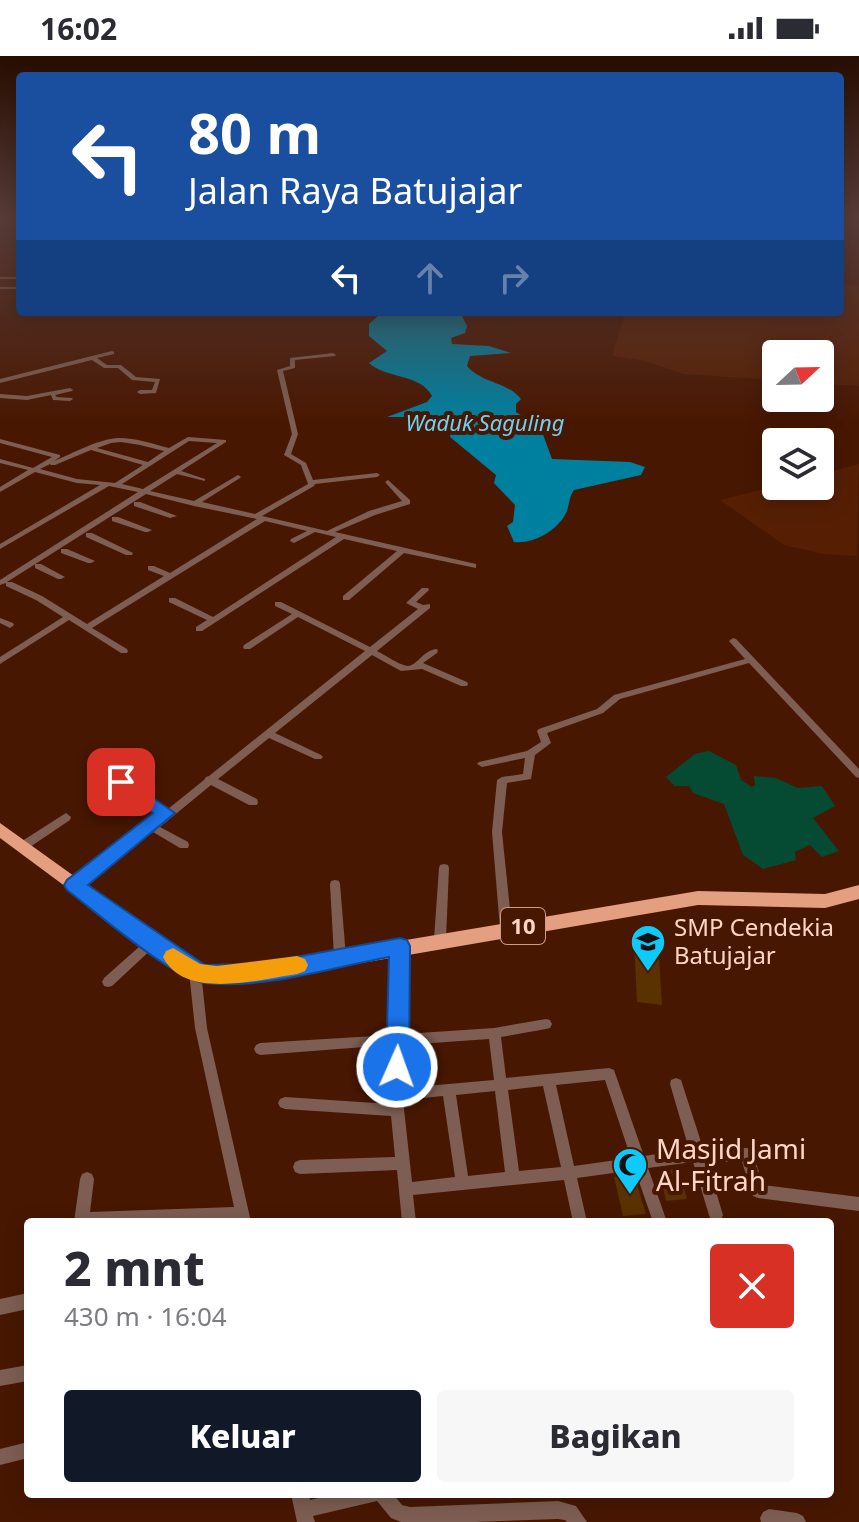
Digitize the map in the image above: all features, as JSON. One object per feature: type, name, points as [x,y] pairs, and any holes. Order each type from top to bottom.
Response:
[{"type":"highway","points":[[0,829],[192,970]]},
{"type":"highway","name":"10","points":[[192,970],[217,975],[257,973],[440,939],[698,898],[825,901],[859,892]]},
{"type":"street","points":[[0,381],[112,353]]},
{"type":"street","points":[[312,482],[304,464],[287,455],[295,434],[280,370],[293,367],[291,360],[333,355]]},
{"type":"street","points":[[94,359],[106,367],[119,366],[134,379],[158,380],[154,392],[140,392]]},
{"type":"street","points":[[0,396],[27,398],[70,390]]},
{"type":"street","points":[[55,394],[55,399],[70,399]]},
{"type":"street","points":[[0,547],[191,438],[224,441],[3,586]]},
{"type":"street","points":[[0,490],[108,439],[171,451]]},
{"type":"street","points":[[0,441],[58,455],[48,465]]},
{"type":"street","points":[[3,464],[32,448]]},
{"type":"street","points":[[91,448],[148,464]]},
{"type":"street","points":[[3,464],[77,481],[112,484],[473,566]]},
{"type":"street","points":[[177,472],[203,480]]},
{"type":"street","points":[[312,482],[377,475]]},
{"type":"street","points":[[194,504],[238,477]]},
{"type":"street","points":[[86,628],[308,489],[312,482]]},
{"type":"street","points":[[328,533],[372,513],[407,502],[388,482]]},
{"type":"street","points":[[3,586],[115,519],[147,494]]},
{"type":"street","points":[[137,504],[173,516]]},
{"type":"street","points":[[115,519],[148,530]]},
{"type":"street","points":[[294,541],[314,530]]},
{"type":"street","points":[[89,535],[129,553]]},
{"type":"street","points":[[199,629],[342,537]]},
{"type":"street","points":[[64,551],[91,561]]},
{"type":"street","points":[[346,598],[401,551]]},
{"type":"street","points":[[38,566],[61,577]]},
{"type":"street","points":[[151,568],[170,576]]},
{"type":"street","points":[[3,586],[68,617],[124,651]]},
{"type":"street","points":[[74,885],[152,827],[426,608],[410,603],[425,590]]},
{"type":"street","points":[[172,600],[213,620]]},
{"type":"street","points":[[278,604],[404,669],[416,665],[434,651]]},
{"type":"street","points":[[247,647],[298,614]]},
{"type":"street","points":[[0,661],[68,617]]},
{"type":"street","points":[[0,620],[10,625]]},
{"type":"street","points":[[733,641],[859,775]]},
{"type":"street","points":[[482,764],[530,754],[546,743],[542,731],[600,711],[617,697],[750,660]]},
{"type":"street","points":[[416,665],[464,684]]},
{"type":"street","points":[[268,733],[318,757]]},
{"type":"street","points":[[506,929],[497,832],[502,780],[528,777],[530,754]]},
{"type":"street","points":[[209,779],[253,802]]},
{"type":"street","points":[[121,782],[166,813]]},
{"type":"street","points":[[23,846],[66,817]]},
{"type":"street","points":[[152,827],[184,845]]},
{"type":"street","points":[[440,939],[444,868]]},
{"type":"street","points":[[335,884],[340,957]]},
{"type":"street","points":[[108,982],[157,946]]},
{"type":"street","points":[[400,946],[396,1095],[409,1218]]},
{"type":"street","points":[[192,970],[199,1017],[243,1218]]},
{"type":"street","points":[[260,1049],[494,1033],[546,1024]]},
{"type":"street","points":[[494,1033],[513,1177]]},
{"type":"street","points":[[396,1095],[449,1092],[603,1073],[613,1078],[659,1218]]},
{"type":"street","points":[[548,1079],[579,1218]]},
{"type":"street","points":[[676,1084],[716,1215]]},
{"type":"street","points":[[449,1092],[462,1181]]},
{"type":"street","points":[[285,1103],[397,1110]]},
{"type":"street","points":[[406,1189],[462,1181],[569,1173],[696,1155],[749,1156],[755,1187],[762,1193],[859,1204]]},
{"type":"street","points":[[300,1167],[403,1163]]},
{"type":"street","points":[[82,1218],[87,1179]]},
{"type":"street","points":[[0,1307],[24,1302]]},
{"type":"street","points":[[0,1378],[24,1374]]},
{"type":"street","points":[[0,1457],[24,1451]]},
{"type":"street","points":[[303,1509],[354,1498]]},
{"type":"street","points":[[385,1498],[397,1512],[410,1516],[565,1510],[578,1522]]},
{"type":"street","points":[[770,1522],[769,1518],[797,1522]]},
{"type":"shaded area","points":[[844,287],[859,287],[859,386],[834,385],[834,340],[762,340],[762,379],[683,374],[645,361],[612,356],[624,316],[844,316]]},
{"type":"shaded area","points":[[859,464],[857,556],[824,554],[784,545],[720,500],[762,490],[762,500],[834,500],[834,470]]},
{"type":"green space","points":[[709,751],[736,765],[741,780],[752,787],[755,785],[754,776],[776,778],[798,788],[822,786],[835,806],[813,818],[839,851],[822,857],[810,845],[795,852],[796,860],[763,869],[743,855],[724,804],[693,793],[689,786],[675,786],[666,777],[695,754]]},
{"type":"water","name":"Waduk Saguling","points":[[378,316],[462,316],[467,326],[465,333],[451,338],[452,344],[489,346],[511,353],[470,356],[467,366],[480,376],[516,393],[521,399],[516,404],[516,412],[541,429],[552,459],[630,462],[645,467],[641,475],[574,490],[567,512],[555,527],[536,539],[514,542],[507,526],[513,522],[515,505],[494,483],[496,475],[450,437],[452,428],[429,417],[387,417],[427,402],[432,396],[419,383],[384,372],[369,363],[387,351],[369,336],[369,324]]},
{"type":"building","name":"SMP Cendekia Batujajar","points":[[634,941],[658,943],[662,1005],[637,1002]]},
{"type":"building","name":"Masjid Jami Al-Fitrah","points":[[679,1169],[687,1199],[666,1201],[659,1171]]},
{"type":"building","name":"Masjid Jami Al-Fitrah","points":[[634,1175],[646,1214],[623,1216],[614,1177]]},
{"type":"slow traffic","points":[[173,957],[195,972],[217,975],[257,973],[297,965]]},
{"type":"place","name":"SMP Cendekia Batujajar","points":[[648,973]]},
{"type":"place","name":"Masjid Jami Al-Fitrah","points":[[630,1196]]},
{"type":"route","points":[[121,782],[166,813],[74,885],[189,968],[204,974],[257,973],[400,946],[397,1067]]}]
